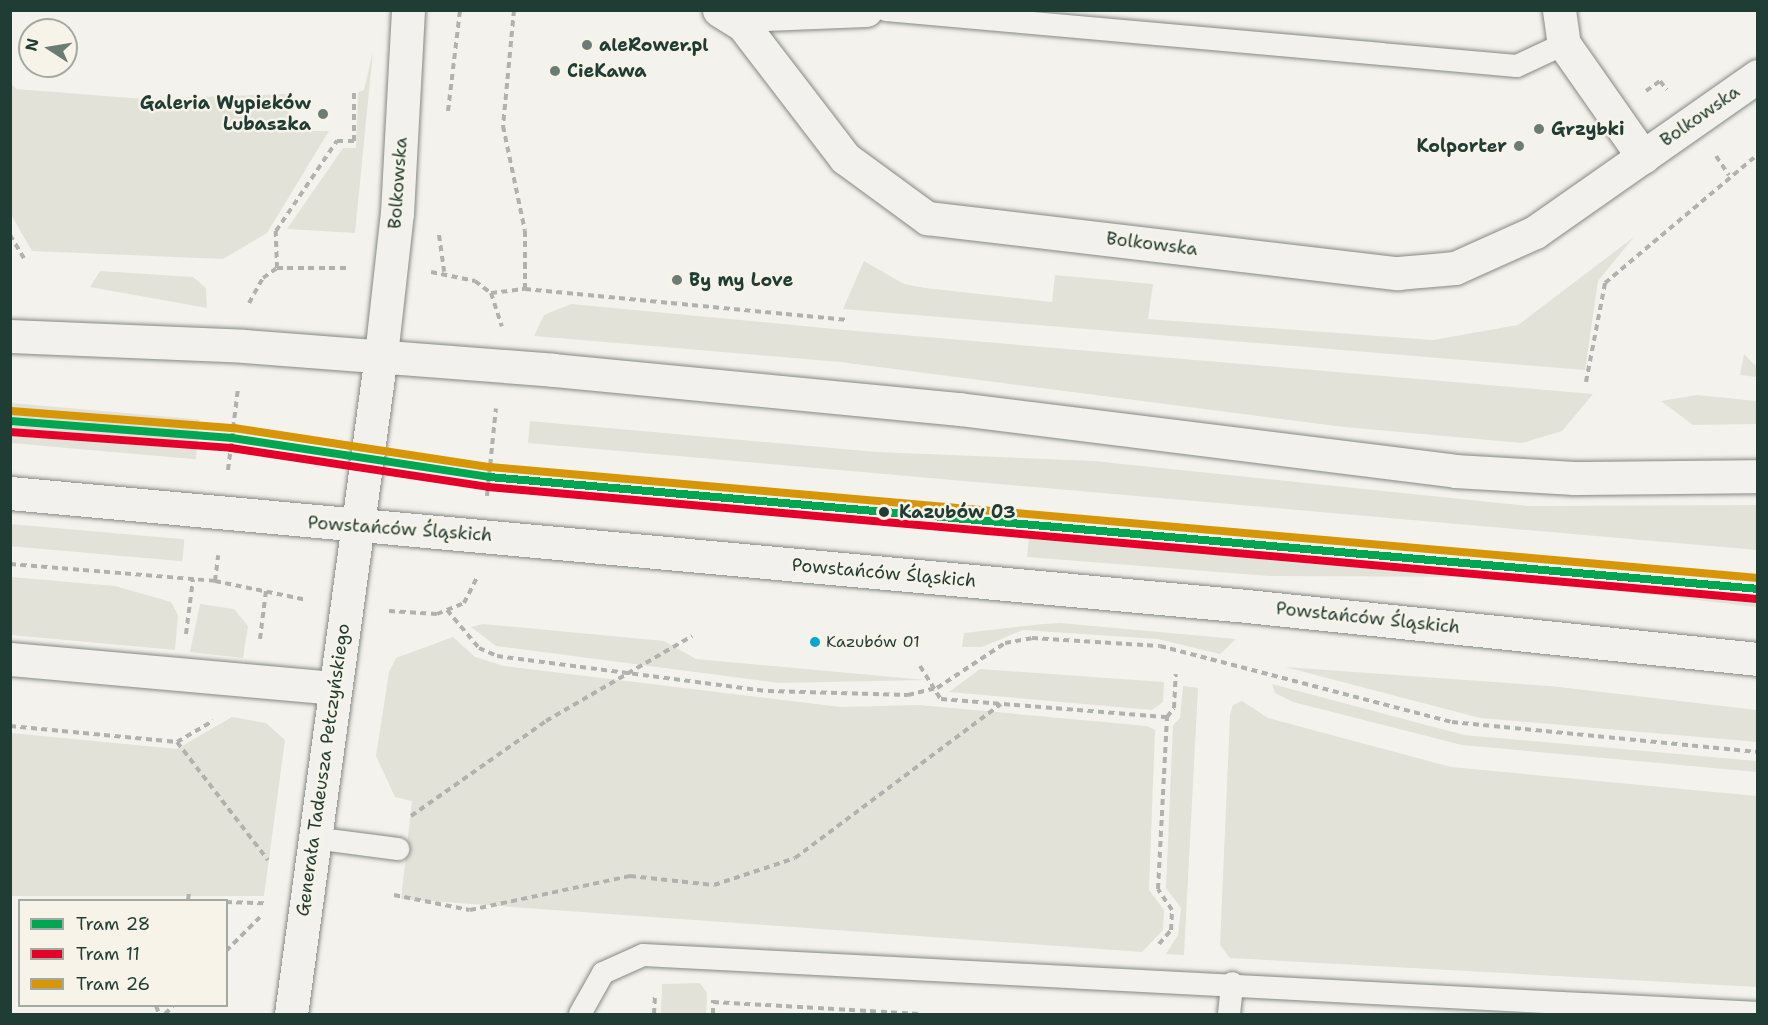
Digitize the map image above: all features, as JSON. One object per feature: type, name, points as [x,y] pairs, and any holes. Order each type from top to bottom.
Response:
[{"type":"main road","name":"Bolkowska","points":[[357,526],[381,355],[397,213],[408,10]]},
{"type":"main road","points":[[731,18],[764,14],[866,10]]},
{"type":"main road","name":"Bolkowska","points":[[1559,10],[1564,44],[1643,157]]},
{"type":"main road","name":"Bolkowska","points":[[731,18],[845,158],[927,218],[1398,273],[1455,268],[1535,232],[1758,76]]},
{"type":"main road","points":[[10,336],[381,355],[958,409],[1455,471],[1574,478],[1758,476]]},
{"type":"main road","name":"Powstańców Śląskich","points":[[10,493],[1225,604],[1758,659]]},
{"type":"main road","name":"Generała Tadeusza Pełczyńskiego","points":[[291,1014],[357,526]]},
{"type":"main road","points":[[10,659],[334,688]]},
{"type":"lane","points":[[886,10],[1517,66],[1564,44]]},
{"type":"lane","points":[[314,838],[398,849]]},
{"type":"lane","points":[[580,1014],[603,973],[643,955],[1232,983],[1758,1013]]},
{"type":"lane","points":[[1229,1014],[1232,983]]},
{"type":"path","points":[[514,10],[502,126],[525,231],[525,289]]},
{"type":"path","points":[[278,268],[276,231],[338,141],[354,141],[354,92]]},
{"type":"path","points":[[1587,382],[1605,283],[1758,154]]},
{"type":"path","points":[[10,235],[25,260]]},
{"type":"path","points":[[247,314],[253,291],[278,268],[346,268]]},
{"type":"path","points":[[424,272],[462,275],[491,293],[503,323],[502,338]]},
{"type":"path","points":[[491,293],[525,289],[846,320]]},
{"type":"path","points":[[229,466],[237,400]]},
{"type":"path","points":[[488,488],[495,417]]},
{"type":"path","points":[[215,580],[219,550]]},
{"type":"path","points":[[10,564],[215,580],[317,602]]},
{"type":"path","points":[[383,611],[426,615],[447,610],[464,603],[479,573]]},
{"type":"path","points":[[181,674],[193,579]]},
{"type":"path","points":[[259,646],[266,591]]},
{"type":"path","points":[[447,610],[490,654],[768,691],[908,695],[937,688],[1005,644],[1032,638],[1160,646],[1452,722],[1758,752]]},
{"type":"path","points":[[400,823],[546,721],[692,636]]},
{"type":"path","points":[[920,666],[937,688],[941,699],[1167,717]]},
{"type":"path","points":[[1154,979],[1155,949],[1171,930],[1172,910],[1158,890],[1167,717],[1174,708],[1176,674]]},
{"type":"path","points":[[394,895],[470,910],[630,876],[714,885],[795,858],[1001,704]]},
{"type":"path","points":[[10,726],[177,742],[272,865]]},
{"type":"path","points":[[188,899],[189,893]]},
{"type":"path","points":[[228,902],[274,903],[228,949]]},
{"type":"path","points":[[713,1002],[920,1014]]},
{"type":"shaded area","points":[[373,51],[355,233],[287,229],[343,148],[356,148],[358,92],[364,90]]},
{"type":"shaded area","points":[[11,83],[16,89],[144,99],[288,94],[289,131],[329,131],[267,233],[223,259],[32,251],[11,215]]},
{"type":"shaded area","points":[[1634,237],[1598,281],[1585,370],[843,309],[864,261],[904,284],[1052,302],[1055,275],[1153,284],[1148,319],[1433,340],[1518,325]]},
{"type":"shaded area","points":[[100,271],[193,277],[206,288],[207,308],[90,287]]},
{"type":"shaded area","points":[[571,304],[845,330],[1593,394],[1562,431],[1522,443],[1344,427],[840,362],[534,336],[544,315]]},
{"type":"shaded area","points":[[1744,354],[1757,367],[1757,377],[1740,375]]},
{"type":"shaded area","points":[[1697,395],[1757,401],[1757,424],[1693,425],[1661,401]]},
{"type":"shaded area","points":[[11,403],[199,419],[196,459],[10,443]]},
{"type":"shaded area","points":[[530,421],[877,452],[1094,461],[1528,506],[1757,505],[1757,550],[528,443]]},
{"type":"shaded area","points":[[10,524],[184,539],[182,561],[10,546]]},
{"type":"shaded area","points":[[1029,537],[1495,577],[1269,576],[1027,557]]},
{"type":"shaded area","points":[[11,577],[115,586],[171,602],[178,615],[175,650],[11,635]]},
{"type":"shaded area","points":[[1512,578],[1757,600],[1757,607]]},
{"type":"shaded area","points":[[200,604],[234,609],[248,626],[243,658],[190,652]]},
{"type":"shaded area","points":[[1060,623],[1236,639],[1220,654],[1158,639],[1023,630],[982,647],[962,647],[964,633]]},
{"type":"shaded area","points":[[483,624],[664,641],[696,659],[926,680],[779,683],[496,646],[471,627]]},
{"type":"shaded area","points":[[453,637],[475,657],[504,666],[841,707],[919,705],[1147,726],[1155,730],[1149,890],[1164,910],[1163,930],[1142,952],[401,899],[412,801],[395,797],[376,756],[389,672],[396,658]]},
{"type":"shaded area","points":[[1285,667],[1550,686],[1757,710],[1757,742],[1480,718]]},
{"type":"shaded area","points":[[980,669],[1164,682],[1163,702],[1152,710],[949,692]]},
{"type":"shaded area","points":[[1272,684],[1464,735],[1757,761],[1757,772],[1462,745],[1293,702],[1275,693]]},
{"type":"shaded area","points":[[1183,686],[1198,688],[1184,955],[1166,954],[1178,935],[1181,908],[1166,888],[1173,725],[1180,718]]},
{"type":"shaded area","points":[[1242,701],[1268,718],[1451,767],[1757,796],[1757,987],[1230,958],[1220,945],[1230,715],[1233,705]]},
{"type":"shaded area","points":[[232,717],[266,723],[285,740],[264,896],[11,896],[11,733],[177,749]]},
{"type":"shaded area","points":[[700,983],[707,993],[706,1014],[661,1014],[662,984]]},
{"type":"tram line","name":"26","points":[[11,411],[234,428],[490,467],[1758,578]]},
{"type":"tram line","name":"28","points":[[10,421],[232,438],[489,477],[1758,589]]},
{"type":"tram line","name":"11","points":[[10,432],[231,448],[488,487],[1757,599]]},
{"type":"place","name":"aleRower.pl","points":[[587,45]]},
{"type":"place","name":"CieKawa","points":[[555,71]]},
{"type":"place","name":"Galeria Wypieków Lubaszka","points":[[323,114]]},
{"type":"place","name":"Grzybki","points":[[1539,129]]},
{"type":"place","name":"Kolporter","points":[[1519,146]]},
{"type":"place","name":"By my Love","points":[[677,280]]},
{"type":"place","name":"Kazubów 03","points":[[884,512]]},
{"type":"place","name":"Kazubów 01","points":[[815,642]]}]
